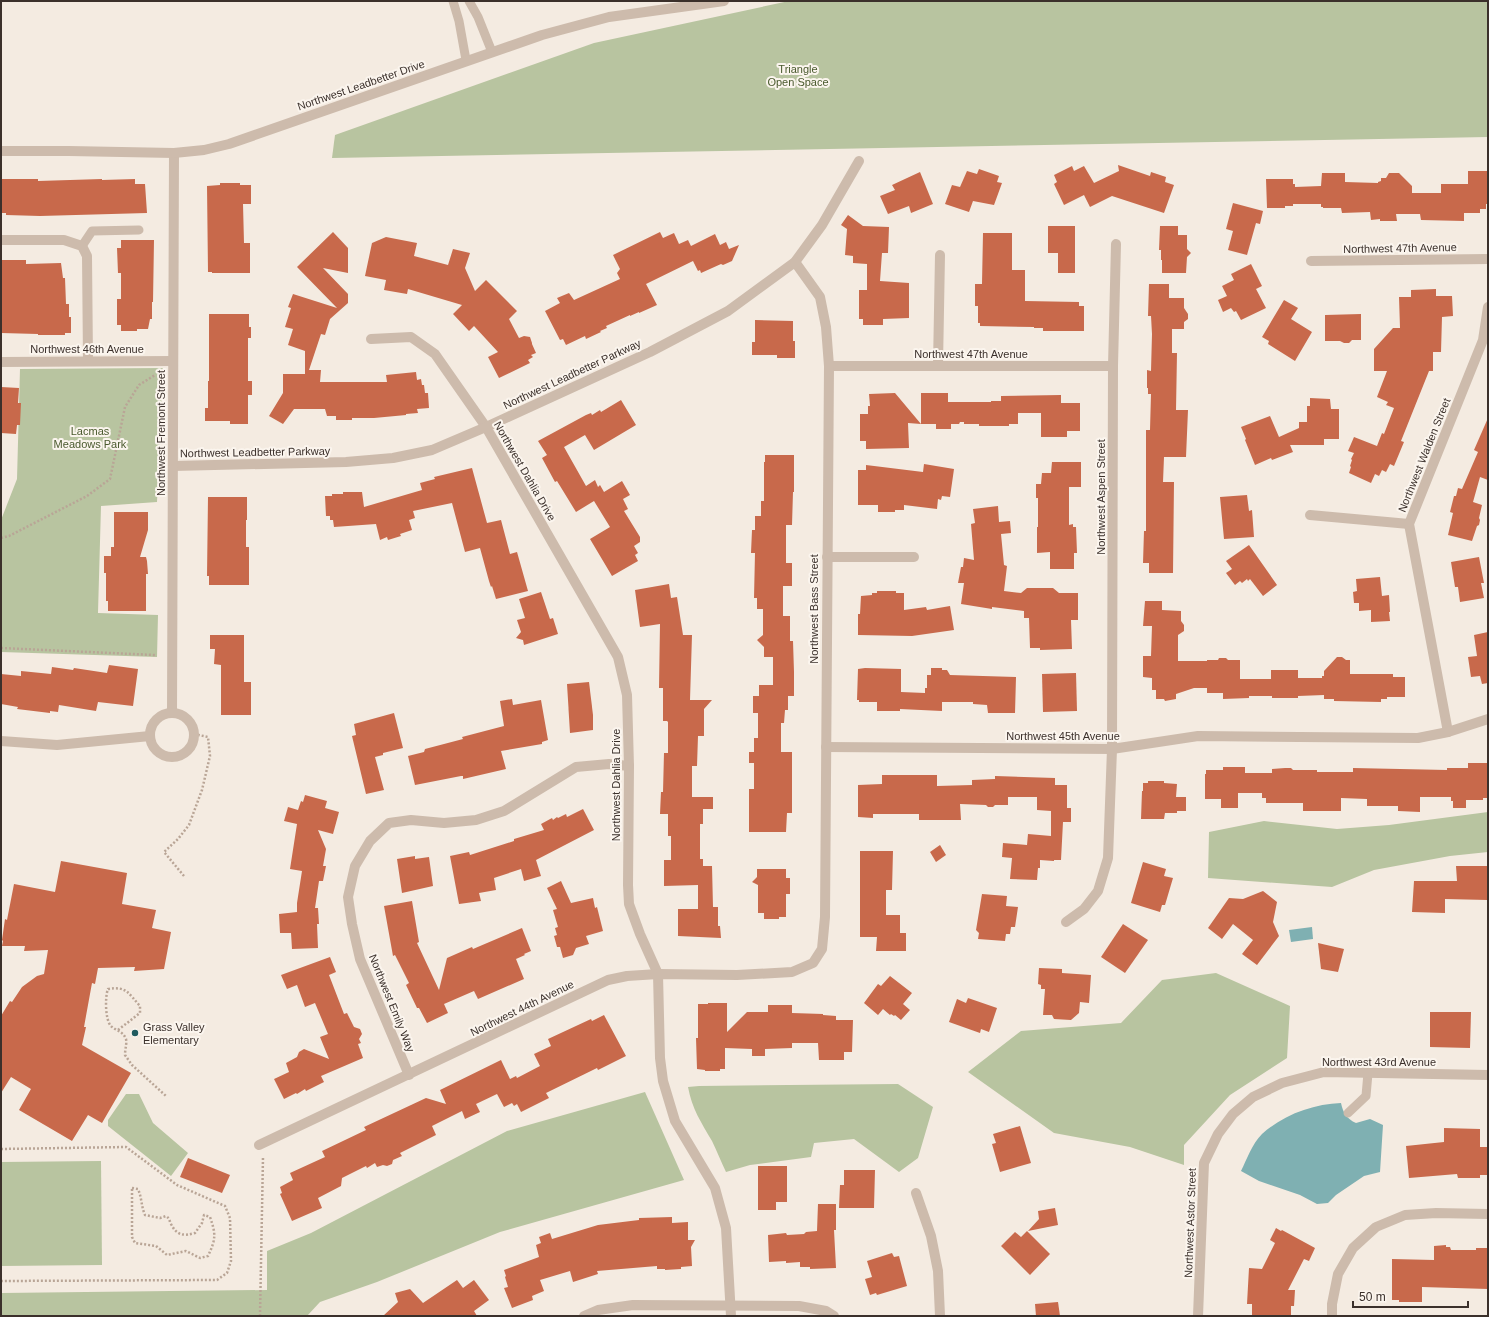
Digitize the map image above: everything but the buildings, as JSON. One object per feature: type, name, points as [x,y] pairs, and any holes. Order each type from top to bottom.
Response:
[{"type":"street","name":"Northwest Leadbetter Drive","points":[[1,151],[174,153],[204,150],[229,144],[466,60],[542,35],[609,17],[724,1]]},
{"type":"street","name":"Northwest Fremont Street","points":[[172,713],[174,153]]},
{"type":"street","name":"Northwest Leadbetter Parkway","points":[[173,466],[346,462],[393,458],[432,450],[486,427],[650,352],[728,311],[794,262],[822,225],[859,161]]},
{"type":"street","points":[[1,240],[64,240],[82,246],[87,256],[88,360]]},
{"type":"street","name":"Northwest Aspen Street","points":[[1066,922],[1084,910],[1098,891],[1108,858],[1112,749],[1113,366],[1116,244]]},
{"type":"street","points":[[938,365],[940,255]]},
{"type":"street","name":"Northwest 47th Avenue","points":[[1311,261],[1488,259]]},
{"type":"street","name":"Northwest Bass Street","points":[[794,262],[820,296],[826,327],[829,366],[825,917],[822,949],[813,962]]},
{"type":"street","name":"Northwest Walden Street","points":[[1448,732],[1409,524],[1483,340],[1488,307]]},
{"type":"street","name":"Northwest Dahlia Drive","points":[[371,339],[411,337],[435,354],[486,427],[618,657],[627,695],[629,766],[629,904],[640,934],[658,974],[660,1058],[663,1081],[675,1121],[714,1188],[726,1228],[731,1311]]},
{"type":"street","name":"Northwest 46th Avenue","points":[[1,362],[88,360],[173,361]]},
{"type":"street","name":"Northwest 47th Avenue","points":[[829,366],[1113,366]]},
{"type":"street","points":[[1310,514],[1409,524]]},
{"type":"street","points":[[827,557],[914,557]]},
{"type":"street","points":[[172,713],[187,718],[192,725],[194,734],[192,744],[187,751],[176,756],[166,756],[156,750],[151,742],[150,736],[154,723],[163,715],[172,713]]},
{"type":"street","name":"Northwest 45th Avenue","points":[[826,747],[1112,749],[1198,736],[1418,738],[1448,732],[1488,719]]},
{"type":"street","points":[[1,741],[57,745],[150,736]]},
{"type":"street","name":"Northwest Emily Way","points":[[408,1075],[360,960],[352,924],[348,897],[355,866],[370,841],[389,823],[410,820],[444,823],[476,820],[504,811],[576,767],[609,764],[629,766]]},
{"type":"street","name":"Northwest 44th Avenue","points":[[260,1145],[608,980],[627,976],[658,974],[792,972],[813,962]]},
{"type":"street","name":"Northwest 43rd Avenue","points":[[1233,1114],[1253,1097],[1282,1083],[1324,1072],[1488,1075]]},
{"type":"street","name":"Northwest Astor Street","points":[[1198,1316],[1204,1163],[1218,1134],[1233,1114]]},
{"type":"street","points":[[916,1193],[931,1236],[938,1271],[940,1316]]},
{"type":"street","points":[[1332,1316],[1332,1304],[1338,1274],[1353,1248],[1376,1227],[1405,1215],[1436,1213],[1488,1214]]},
{"type":"street","points":[[584,1316],[598,1310],[633,1305],[731,1311],[799,1306],[826,1311],[834,1316]]},
{"type":"lane","points":[[453,1],[459,21],[466,60]]},
{"type":"lane","points":[[469,1],[478,16],[492,52]]},
{"type":"lane","points":[[82,246],[92,231],[139,230]]},
{"type":"lane","points":[[1348,1113],[1366,1096],[1368,1073]]},
{"type":"path","points":[[1,538],[9,536],[87,496],[110,479],[125,407],[139,385],[155,375]]},
{"type":"path","points":[[1,648],[155,655]]},
{"type":"path","points":[[184,876],[164,852],[178,839],[189,825],[202,790],[210,756],[208,737],[194,734]]},
{"type":"path","points":[[118,1030],[140,1013],[140,1006],[125,990],[119,987],[108,989],[106,996],[108,1020],[111,1026],[118,1030],[125,1038],[125,1055],[132,1065],[166,1096]]},
{"type":"path","points":[[260,1145],[263,1155],[260,1316]]},
{"type":"path","points":[[1,1149],[126,1147],[177,1185],[225,1206],[230,1218],[231,1261],[227,1273],[217,1280],[1,1280]]},
{"type":"path","points":[[132,1188],[138,1189],[141,1198],[141,1207],[145,1215],[160,1218],[166,1216],[169,1218],[176,1232],[184,1236],[195,1233],[202,1223],[204,1216],[210,1217],[214,1230],[214,1243],[208,1256],[200,1258],[186,1251],[167,1255],[156,1246],[135,1243],[132,1237],[132,1188]]},
{"type":"green space","name":"Triangle Open Space","points":[[789,1],[1488,1],[1488,137],[332,158],[335,135],[594,43]]},
{"type":"green space","name":"Lacmas Meadows Park","points":[[163,368],[157,502],[101,506],[98,613],[158,615],[157,657],[1,652],[1,520],[17,479],[20,369]]},
{"type":"green space","points":[[1488,812],[1488,852],[1450,856],[1374,870],[1332,887],[1208,878],[1209,832],[1264,821],[1337,829],[1389,825]]},
{"type":"green space","points":[[1216,973],[1290,1006],[1287,1058],[1230,1095],[1184,1145],[1184,1165],[1130,1147],[1054,1133],[968,1072],[1021,1031],[1121,1023],[1162,980]]},
{"type":"green space","points":[[898,1084],[933,1107],[918,1158],[899,1172],[854,1139],[814,1143],[811,1157],[750,1165],[726,1172],[712,1141],[694,1109],[688,1087],[699,1086]]},
{"type":"green space","points":[[645,1092],[684,1180],[500,1232],[377,1282],[320,1302],[307,1316],[1,1316],[1,1293],[267,1290],[267,1251],[311,1233],[507,1131]]},
{"type":"green space","points":[[126,1094],[139,1094],[153,1123],[188,1153],[171,1176],[108,1126],[108,1120]]},
{"type":"green space","points":[[101,1161],[102,1265],[1,1266],[1,1162]]},
{"type":"water","points":[[1312,927],[1313,939],[1291,942],[1289,930]]},
{"type":"water","points":[[1341,1103],[1343,1110],[1350,1120],[1356,1123],[1370,1119],[1383,1125],[1380,1172],[1364,1176],[1336,1195],[1328,1203],[1317,1204],[1300,1195],[1259,1181],[1241,1171],[1255,1142],[1270,1127],[1289,1116],[1309,1108]]},
{"type":"place","name":"Grass Valley Elementary","points":[[135,1033]]}]
